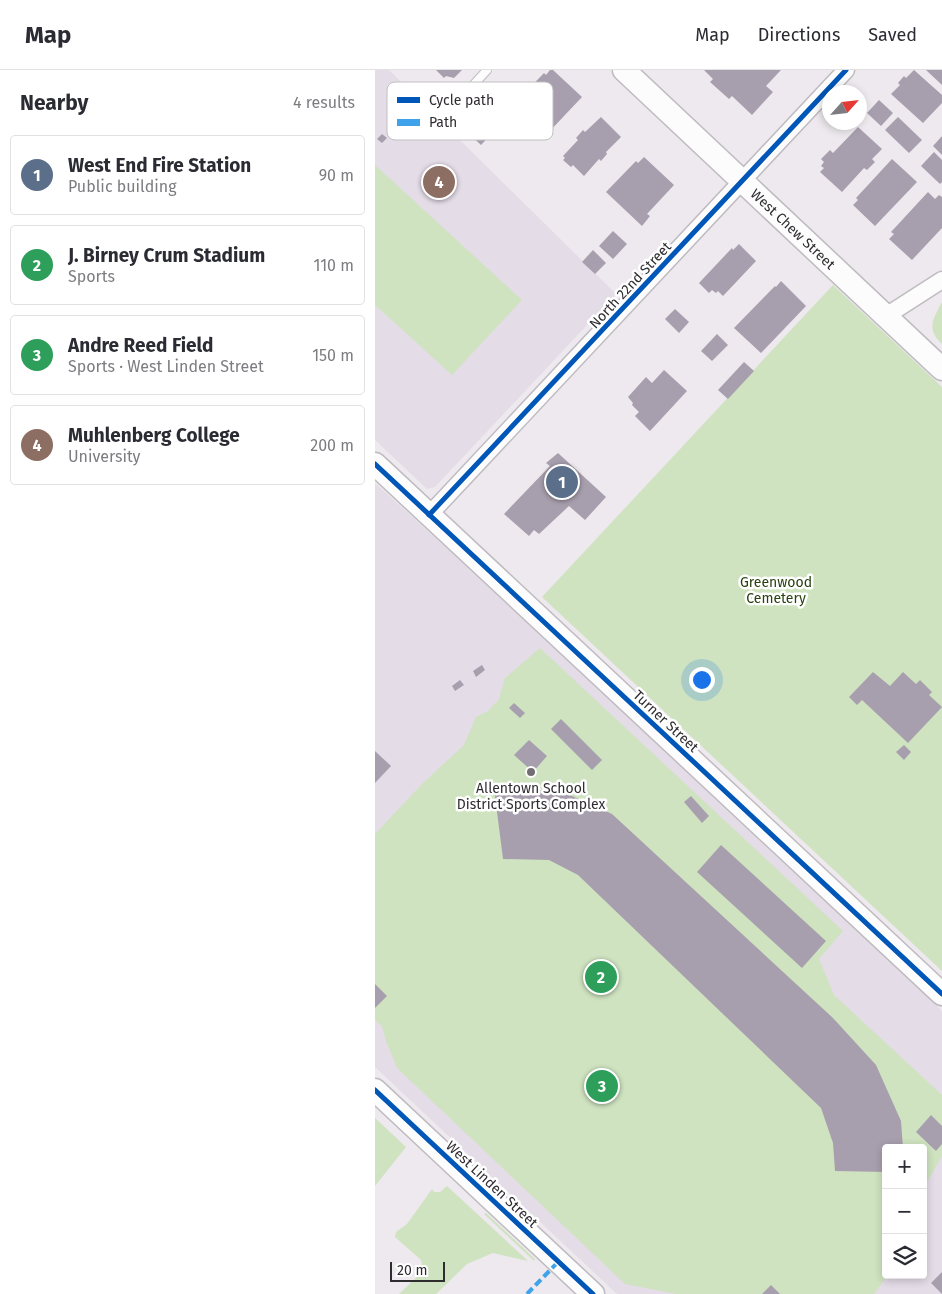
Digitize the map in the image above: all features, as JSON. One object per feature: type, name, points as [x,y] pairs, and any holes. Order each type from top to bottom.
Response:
[{"type":"street","name":"West Chew Street","points":[[624,70],[942,369]]},
{"type":"street","name":"North 22nd Street","points":[[429,515],[846,70]]},
{"type":"street","points":[[886,316],[942,280]]},
{"type":"street","name":"Turner Street","points":[[375,464],[942,994]]},
{"type":"street","name":"West Linden Street","points":[[375,1090],[593,1294]]},
{"type":"lane","points":[[476,82],[487,70]]},
{"type":"shaded area","points":[[375,70],[389,70],[401,82],[387,82],[387,140],[460,140],[616,294],[435,487],[427,489],[375,440]]},
{"type":"shaded area","name":"Allentown School District Sports Complex","points":[[375,483],[942,1011],[942,1294],[617,1294],[375,1067]]},
{"type":"green space","points":[[375,165],[522,300],[452,375],[375,305]]},
{"type":"green space","name":"Greenwood Cemetery","points":[[833,285],[942,387],[942,971],[542,597]]},
{"type":"green space","points":[[942,302],[942,344],[934,334],[933,324]]},
{"type":"green space","name":"Allentown School District Sports Complex","points":[[540,648],[843,931],[819,959],[834,995],[942,1095],[942,1156],[927,1182],[927,1144],[882,1144],[882,1279],[885,1279],[874,1294],[676,1294],[625,1284],[397,1068],[382,1026],[375,1020],[375,834],[422,784],[464,745],[476,717],[488,711],[499,699],[505,678]]},
{"type":"green space","points":[[375,1118],[406,1147],[375,1186]]},
{"type":"green space","points":[[447,1186],[528,1261],[493,1253],[467,1264],[436,1294],[399,1294],[423,1271],[421,1260],[395,1237],[396,1232],[407,1224],[432,1189],[434,1192],[440,1192]]},
{"type":"green space","points":[[486,1213],[535,1259],[534,1261],[484,1214]]},
{"type":"building","points":[[436,70],[462,70],[454,78],[446,76],[444,78]]},
{"type":"building","points":[[550,70],[553,70],[582,97],[553,128],[553,82],[535,82],[544,73],[546,75]]},
{"type":"building","points":[[704,70],[781,70],[766,86],[773,92],[752,115],[732,96],[729,99],[710,82],[713,79]]},
{"type":"building","points":[[914,70],[942,95],[942,103],[923,123],[891,94],[900,85],[898,83],[904,76],[906,78]]},
{"type":"building","points":[[926,70],[942,70],[942,85]]},
{"type":"building","points":[[879,100],[893,113],[881,126],[867,113]]},
{"type":"building","points":[[601,117],[621,137],[606,152],[607,154],[601,161],[599,159],[584,176],[573,165],[571,167],[563,160],[565,158],[563,156],[578,140],[576,138],[583,130],[585,132]]},
{"type":"building","points":[[898,117],[922,140],[909,153],[885,130]]},
{"type":"building","points":[[855,130],[861,130],[882,149],[872,159],[875,162],[867,170],[864,168],[842,192],[820,172],[824,168],[821,166],[824,162],[821,159],[830,150],[833,153]]},
{"type":"building","points":[[382,134],[387,138],[382,143],[377,139]]},
{"type":"building","points":[[942,136],[942,155],[933,146]]},
{"type":"building","points":[[476,140],[486,140],[481,145]]},
{"type":"building","points":[[934,152],[942,160],[942,182],[940,184],[921,166]]},
{"type":"building","points":[[644,157],[674,185],[647,214],[650,216],[642,226],[606,192],[636,161],[638,163]]},
{"type":"building","points":[[892,159],[917,182],[875,226],[853,205],[858,200],[856,198]]},
{"type":"building","points":[[928,192],[935,199],[939,195],[942,197],[942,228],[912,260],[889,239],[894,234],[891,232]]},
{"type":"building","points":[[613,231],[627,244],[613,259],[599,246]]},
{"type":"building","points":[[739,244],[756,261],[723,296],[718,291],[716,293],[712,290],[709,293],[699,283],[732,248],[733,250]]},
{"type":"building","points":[[593,250],[606,263],[595,274],[582,262]]},
{"type":"building","points":[[781,281],[806,306],[761,353],[734,328]]},
{"type":"building","points":[[675,309],[689,322],[679,333],[665,319]]},
{"type":"building","points":[[717,334],[728,345],[712,361],[701,351]]},
{"type":"building","points":[[744,362],[754,371],[728,399],[718,390]]},
{"type":"building","points":[[664,370],[687,391],[650,431],[635,416],[639,412],[632,405],[633,403],[628,397],[646,377],[652,383]]},
{"type":"building","points":[[558,453],[606,497],[585,520],[569,506],[539,534],[534,530],[529,536],[504,514],[550,466],[546,463]]},
{"type":"building","points":[[482,665],[485,670],[476,677],[473,671]]},
{"type":"building","points":[[873,672],[890,686],[903,672],[916,684],[920,680],[932,692],[929,695],[942,707],[908,743],[862,700],[857,705],[849,697]]},
{"type":"building","points":[[460,680],[464,685],[455,691],[452,686]]},
{"type":"building","points":[[514,703],[525,713],[520,718],[509,708]]},
{"type":"building","points":[[561,719],[602,760],[592,770],[551,729]]},
{"type":"building","points":[[529,740],[547,756],[533,772],[514,755]]},
{"type":"building","points":[[904,745],[911,752],[904,760],[896,752]]},
{"type":"building","points":[[375,751],[391,766],[375,783]]},
{"type":"building","points":[[494,788],[561,791],[612,814],[833,1018],[876,1065],[901,1121],[903,1144],[882,1144],[882,1172],[835,1171],[833,1143],[821,1108],[578,875],[549,860],[503,859]]},
{"type":"building","points":[[691,796],[709,816],[702,823],[684,802]]},
{"type":"building","points":[[721,845],[826,941],[802,968],[697,872]]},
{"type":"building","points":[[375,984],[387,996],[375,1008]]},
{"type":"building","points":[[931,1115],[942,1126],[942,1144],[936,1151],[916,1132]]},
{"type":"building","points":[[942,1272],[942,1294],[931,1283]]},
{"type":"building","points":[[771,1285],[780,1294],[762,1294]]},
{"type":"marked path","points":[[527,1294],[558,1262]]},
{"type":"cycle path","points":[[429,515],[846,70]]},
{"type":"cycle path","points":[[375,464],[942,994]]},
{"type":"cycle path","points":[[375,1090],[593,1294]]},
{"type":"place","name":"Muhlenberg College","points":[[439,182]]},
{"type":"place","name":"West End Fire Station","points":[[562,482]]},
{"type":"place","name":"Allentown School District Sports Complex","points":[[531,772]]},
{"type":"place","name":"J. Birney Crum Stadium","points":[[601,977]]},
{"type":"place","name":"Andre Reed Field","points":[[602,1086]]}]
